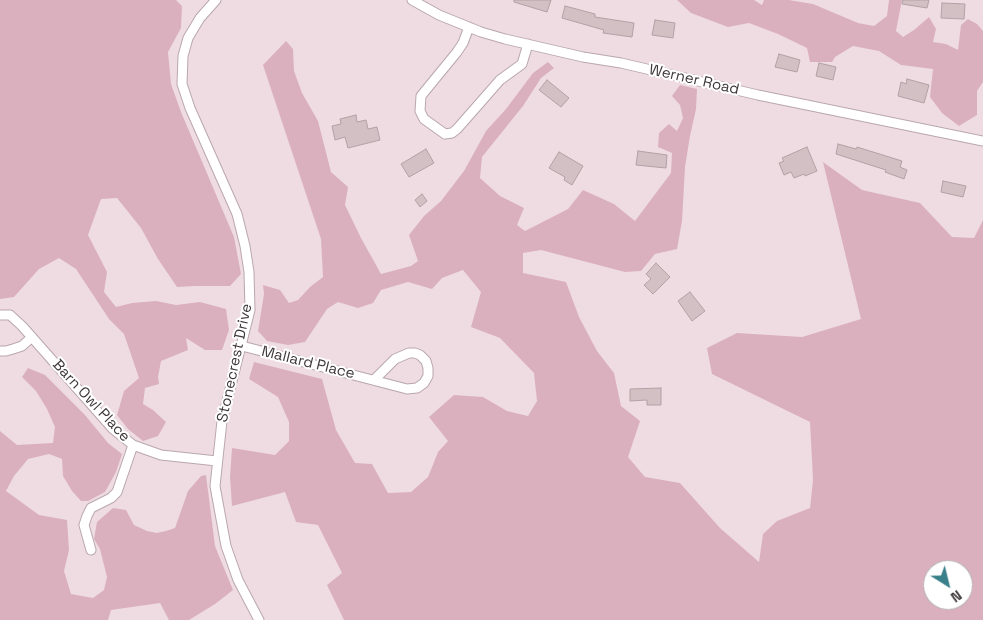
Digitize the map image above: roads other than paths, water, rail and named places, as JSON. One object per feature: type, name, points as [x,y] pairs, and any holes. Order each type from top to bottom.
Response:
[{"type":"street","name":"Stonecrest Drive","points":[[216,0],[200,18],[188,38],[183,56],[182,84],[190,108],[237,214],[249,272],[250,310],[222,421],[215,486],[226,546],[238,580],[259,620]]},
{"type":"street","name":"Werner Road","points":[[416,1],[439,15],[505,39],[583,57],[621,63],[758,95],[983,141]]},
{"type":"street","points":[[469,27],[463,43],[457,52],[421,96],[420,111],[424,118],[445,134],[452,133],[458,129],[494,86],[522,64],[528,44]]},
{"type":"street","name":"Barn Owl Place","points":[[0,315],[10,316],[32,337],[113,429],[133,445],[161,455],[217,461]]},
{"type":"street","points":[[0,350],[6,351],[22,346],[32,337]]},
{"type":"street","name":"Mallard Place","points":[[242,346],[407,389],[417,388],[424,383],[428,376],[426,361],[420,355],[409,353],[395,359],[374,380]]},
{"type":"street","points":[[91,550],[84,526],[87,516],[91,508],[111,498],[117,492],[133,445]]}]
